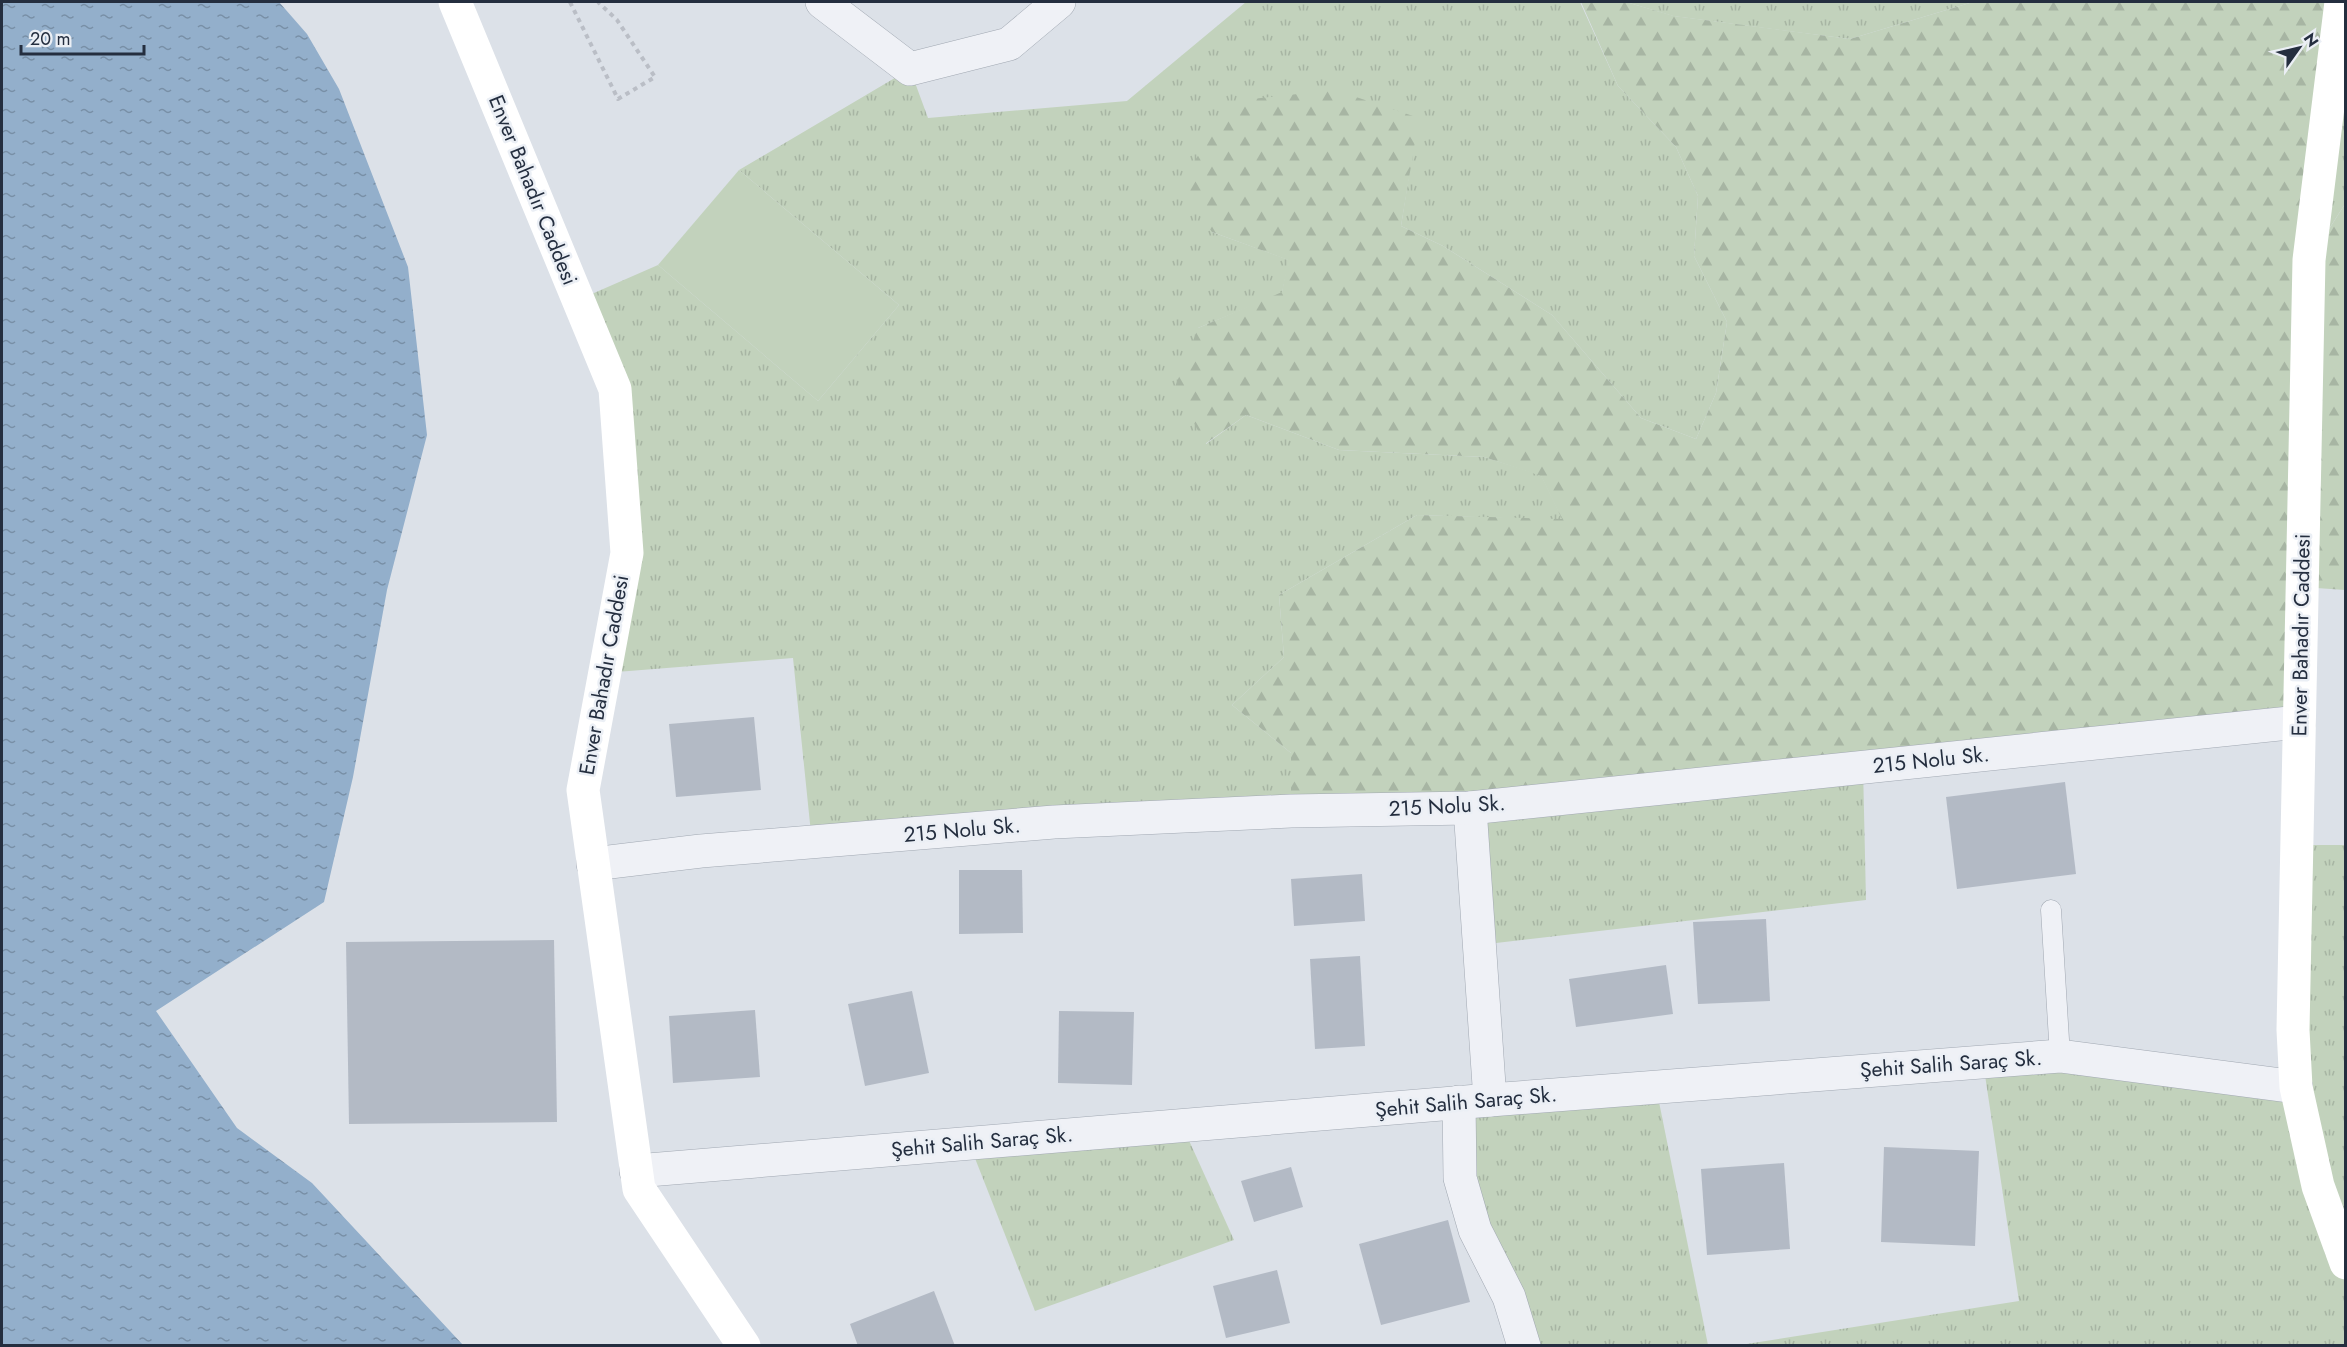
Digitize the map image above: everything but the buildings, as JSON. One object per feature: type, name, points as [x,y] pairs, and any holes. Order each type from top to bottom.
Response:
[{"type":"main road","name":"Enver Bahadır Caddesi","points":[[455,2],[615,389],[627,553],[583,790],[639,1189],[744,1346]]},
{"type":"main road","name":"Enver Bahadır Caddesi","points":[[2341,2],[2308,260],[2293,1030],[2296,1087],[2318,1186],[2346,1263]]},
{"type":"street","points":[[822,2],[910,69],[1009,44],[1047,5]]},
{"type":"street","name":"215 Nolu Sk.","points":[[593,864],[701,851],[1054,822],[1291,811],[1470,808],[2299,722]]},
{"type":"street","points":[[1470,808],[1475,1101],[1460,1178],[1475,1230],[1509,1297],[1524,1346]]},
{"type":"street","name":"Şehit Salih Saraç Sk.","points":[[636,1171],[1475,1101],[2060,1056],[2296,1087]]},
{"type":"lane","points":[[2051,910],[2060,1056]]},
{"type":"path","points":[[570,2],[618,99],[655,76],[617,20],[598,2]]},
{"type":"green space","points":[[1246,2],[1580,2],[1618,86],[1676,147],[1698,196],[1694,256],[1727,322],[1716,393],[1696,439],[1641,418],[1552,315],[1443,246],[1401,226],[1418,118],[1212,232],[1289,260],[1282,293],[1198,328],[1206,444],[1246,415],[1339,450],[1484,457],[1541,475],[1563,520],[1417,515],[1279,595],[1284,657],[1232,705],[1291,753],[1291,811],[812,843],[793,658],[604,673],[627,553],[615,389],[578,300],[658,265],[818,401],[899,305],[739,170],[910,69],[928,118],[1127,101]]},
{"type":"green space","points":[[1581,2],[1626,2],[1674,16],[1850,39],[1973,2],[2341,2],[2310,259],[2345,204],[2345,590],[2302,587],[2299,722],[1291,811],[1291,753],[1232,705],[1284,657],[1279,595],[1417,515],[1562,519],[1541,476],[1484,457],[1339,450],[1246,415],[1205,444],[1175,387],[1198,328],[1282,292],[1288,260],[1212,232],[1178,186],[1234,101],[1335,90],[1419,118],[1401,226],[1443,246],[1552,315],[1641,418],[1696,439],[1716,393],[1727,322],[1694,256],[1698,196],[1676,147],[1618,86]]},
{"type":"green space","points":[[1626,2],[1973,2],[1850,39],[1673,16]]},
{"type":"green space","points":[[2345,2],[2345,204],[2309,260]]},
{"type":"green space","points":[[739,170],[899,305],[818,401],[658,265]]},
{"type":"green space","points":[[1863,767],[1866,900],[1479,945],[1470,808]]},
{"type":"green space","points":[[2297,845],[2345,845],[2345,1345],[1734,1346],[2019,1301],[1983,1062],[2296,1087]]},
{"type":"green space","points":[[1656,1087],[1708,1345],[1524,1345],[1475,1230],[1459,1102]]},
{"type":"green space","points":[[1182,1125],[1234,1240],[1035,1311],[969,1143]]},
{"type":"water","points":[[2,2],[279,2],[307,34],[339,89],[408,267],[427,435],[387,590],[353,777],[324,902],[156,1011],[237,1128],[312,1183],[463,1345],[2,1345]]}]
